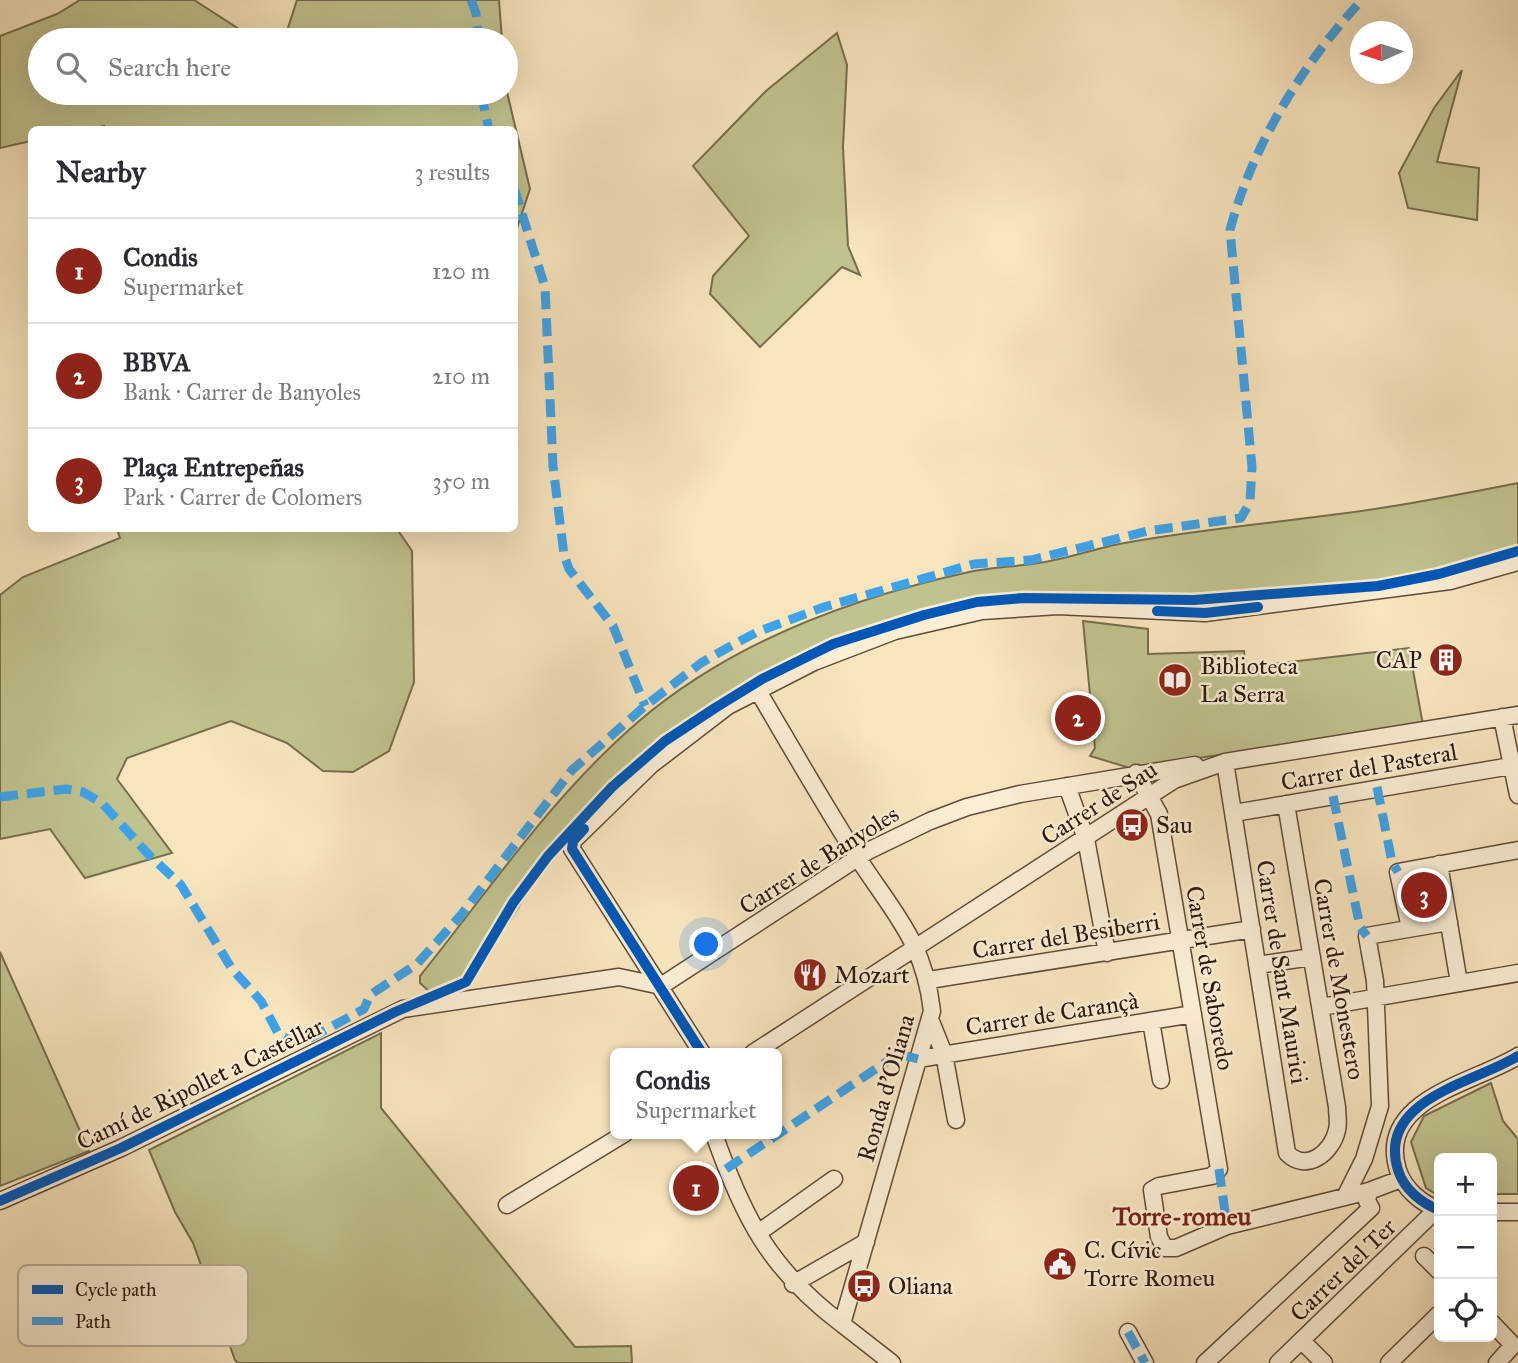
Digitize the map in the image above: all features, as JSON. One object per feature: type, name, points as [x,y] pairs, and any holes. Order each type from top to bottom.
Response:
[{"type":"street","points":[[699,1048],[572,849],[573,841],[594,818],[651,765],[728,706],[814,662],[895,631],[982,611],[1058,606],[1205,613],[1450,581],[1518,562]]},
{"type":"street","name":"Ronda d'Oliana","points":[[758,691],[858,858],[917,946],[929,980],[932,1011],[930,1019],[843,1319]]},
{"type":"street","points":[[1510,716],[1511,766],[1518,795]]},
{"type":"street","name":"Carrer de Sau","points":[[761,1048],[1174,780],[1225,762],[1510,716]]},
{"type":"street","name":"Carrer de Banyoles","points":[[661,986],[858,858],[902,833],[967,807],[1136,773],[1225,762]]},
{"type":"street","name":"Carrer de Sant Maurici","points":[[1225,762],[1287,1153],[1296,1162],[1304,1163],[1318,1157]]},
{"type":"street","name":"Carrer del Pasteral","points":[[1234,813],[1511,766]]},
{"type":"street","points":[[1136,773],[1148,797]]},
{"type":"street","points":[[1067,786],[1086,839],[1107,953]]},
{"type":"street","name":"Carrer de Saboredo","points":[[1148,797],[1159,814],[1219,1170],[1212,1176],[1159,1186],[1152,1191],[1159,1237],[1165,1248],[1176,1248],[1227,1226],[1345,1197]]},
{"type":"street","name":"Carrer de Monestero","points":[[1286,804],[1338,1107],[1337,1130],[1329,1148],[1318,1157]]},
{"type":"street","points":[[1410,928],[1398,872],[1518,850]]},
{"type":"street","points":[[1439,864],[1459,983]]},
{"type":"street","points":[[1370,1199],[1345,1197],[1364,1159],[1380,1106],[1375,996],[1367,936],[1449,922]]},
{"type":"street","name":"Carrer del Besiberri","points":[[929,980],[1252,929]]},
{"type":"street","points":[[1257,965],[1312,957]]},
{"type":"street","points":[[1321,1007],[1518,973]]},
{"type":"street","name":"Camí de Ripollet a Castellar","points":[[0,1201],[121,1148],[403,1009],[620,977],[661,986]]},
{"type":"street","name":"Carrer de Carançà","points":[[918,1059],[1193,1014]]},
{"type":"street","points":[[930,1019],[944,1054],[956,1120]]},
{"type":"street","points":[[1151,1021],[1161,1080]]},
{"type":"street","points":[[1434,1208],[1422,1201],[1403,1182],[1395,1147],[1410,1113],[1428,1097],[1518,1056]]},
{"type":"street","points":[[507,1205],[616,1139]]},
{"type":"street","points":[[716,1139],[733,1189],[758,1233],[793,1284],[843,1319],[892,1363]]},
{"type":"street","points":[[758,1233],[834,1179]]},
{"type":"street","points":[[1205,1363],[1370,1199],[1403,1182]]},
{"type":"street","points":[[1497,1212],[1518,1212]]},
{"type":"street","name":"Carrer del Ter","points":[[1278,1363],[1434,1214]]},
{"type":"street","points":[[793,1284],[866,1242]]},
{"type":"street","points":[[1424,1256],[1434,1266]]},
{"type":"street","points":[[1389,1363],[1434,1319]]},
{"type":"street","points":[[1497,1328],[1516,1345],[1497,1363]]},
{"type":"street","points":[[1128,1332],[1145,1363]]},
{"type":"street","points":[[1302,1340],[1324,1363]]},
{"type":"green space","points":[[80,0],[194,0],[237,28],[28,28],[28,105],[510,105],[515,126],[28,126],[28,142],[0,148],[0,36],[57,14]]},
{"type":"green space","points":[[297,0],[499,0],[501,28],[288,28]]},
{"type":"green space","points":[[837,33],[847,65],[843,147],[848,246],[860,275],[842,267],[760,347],[710,294],[713,276],[749,236],[693,166],[766,91]]},
{"type":"green space","points":[[1462,70],[1437,162],[1479,168],[1477,220],[1408,208],[1399,173],[1434,108]]},
{"type":"green space","points":[[518,138],[530,189],[518,225]]},
{"type":"green space","points":[[1518,483],[1518,560],[1473,571],[1259,599],[1191,603],[1052,600],[975,605],[921,614],[849,638],[728,701],[597,810],[552,855],[466,989],[432,994],[420,983],[420,976],[523,844],[607,751],[674,694],[712,669],[794,627],[880,595],[969,572],[1040,563],[1161,537],[1381,508]]},
{"type":"green space","points":[[118,532],[399,532],[412,551],[414,682],[389,751],[353,772],[323,771],[287,743],[231,721],[127,758],[117,779],[172,853],[85,878],[50,829],[0,839],[0,595],[23,577],[120,538]]},
{"type":"green space","points":[[1083,621],[1148,629],[1148,654],[1244,651],[1246,667],[1409,648],[1423,725],[1130,768],[1090,756],[1095,748]]},
{"type":"green space","points":[[1431,872],[1439,912],[1416,917],[1407,878]]},
{"type":"green space","points":[[0,952],[89,1151],[0,1186]]},
{"type":"green space","points":[[381,1033],[381,1108],[575,1347],[631,1346],[632,1363],[238,1363],[230,1346],[248,1346],[248,1265],[201,1265],[149,1150]]},
{"type":"green space","points":[[1491,1083],[1503,1121],[1518,1139],[1518,1194],[1497,1194],[1497,1153],[1434,1153],[1434,1193],[1426,1188],[1411,1142],[1424,1116]]},
{"type":"marked path","points":[[471,0],[478,28]]},
{"type":"marked path","points":[[0,797],[66,789],[83,792],[102,803],[149,855],[181,885],[232,969],[261,1001],[279,1035],[295,1042],[307,1040],[364,1009],[370,995],[417,964],[461,915],[572,770],[645,706],[701,663],[729,647],[757,632],[824,607],[974,564],[1031,560],[1148,531],[1241,518],[1250,502],[1252,467],[1230,230],[1252,167],[1282,107],[1320,51],[1362,0]]},
{"type":"marked path","points":[[484,105],[488,126]]},
{"type":"marked path","points":[[518,201],[545,287],[553,466],[564,555],[569,569],[613,626],[645,706]]},
{"type":"marked path","points":[[1377,787],[1392,862],[1398,872]]},
{"type":"marked path","points":[[1333,796],[1360,927],[1367,936]]},
{"type":"marked path","points":[[782,1132],[898,1054],[918,1059]]},
{"type":"marked path","points":[[726,1169],[771,1139]]},
{"type":"marked path","points":[[1219,1169],[1227,1226]]},
{"type":"marked path","points":[[1128,1332],[1145,1363]]},
{"type":"cycle path","points":[[0,1201],[121,1148],[395,1012],[466,982],[513,903],[548,856],[612,787],[665,741],[715,708],[762,679],[833,644],[924,615],[977,602],[1023,598],[1194,600],[1378,586],[1439,574],[1518,551]]},
{"type":"cycle path","points":[[1157,611],[1205,613],[1258,607]]},
{"type":"cycle path","points":[[584,829],[573,841],[572,849],[699,1048]]},
{"type":"cycle path","points":[[1434,1207],[1414,1194],[1404,1183],[1398,1170],[1395,1146],[1401,1126],[1415,1110],[1434,1096],[1518,1056]]},
{"type":"place","name":"CAP","points":[[1446,660]]},
{"type":"place","name":"Biblioteca La Serra","points":[[1175,680]]},
{"type":"place","name":"BBVA","points":[[1078,718]]},
{"type":"place","name":"Sau","points":[[1132,825]]},
{"type":"place","name":"Plaça Entrepeñas","points":[[1424,895]]},
{"type":"place","name":"Mozart","points":[[810,975]]},
{"type":"place","name":"Condis","points":[[696,1188]]},
{"type":"place","name":"C. Cívic Torre Romeu","points":[[1060,1264]]},
{"type":"place","name":"Oliana","points":[[864,1286]]},
{"type":"district","name":"Torre-romeu","points":[[1182,1216]]}]
